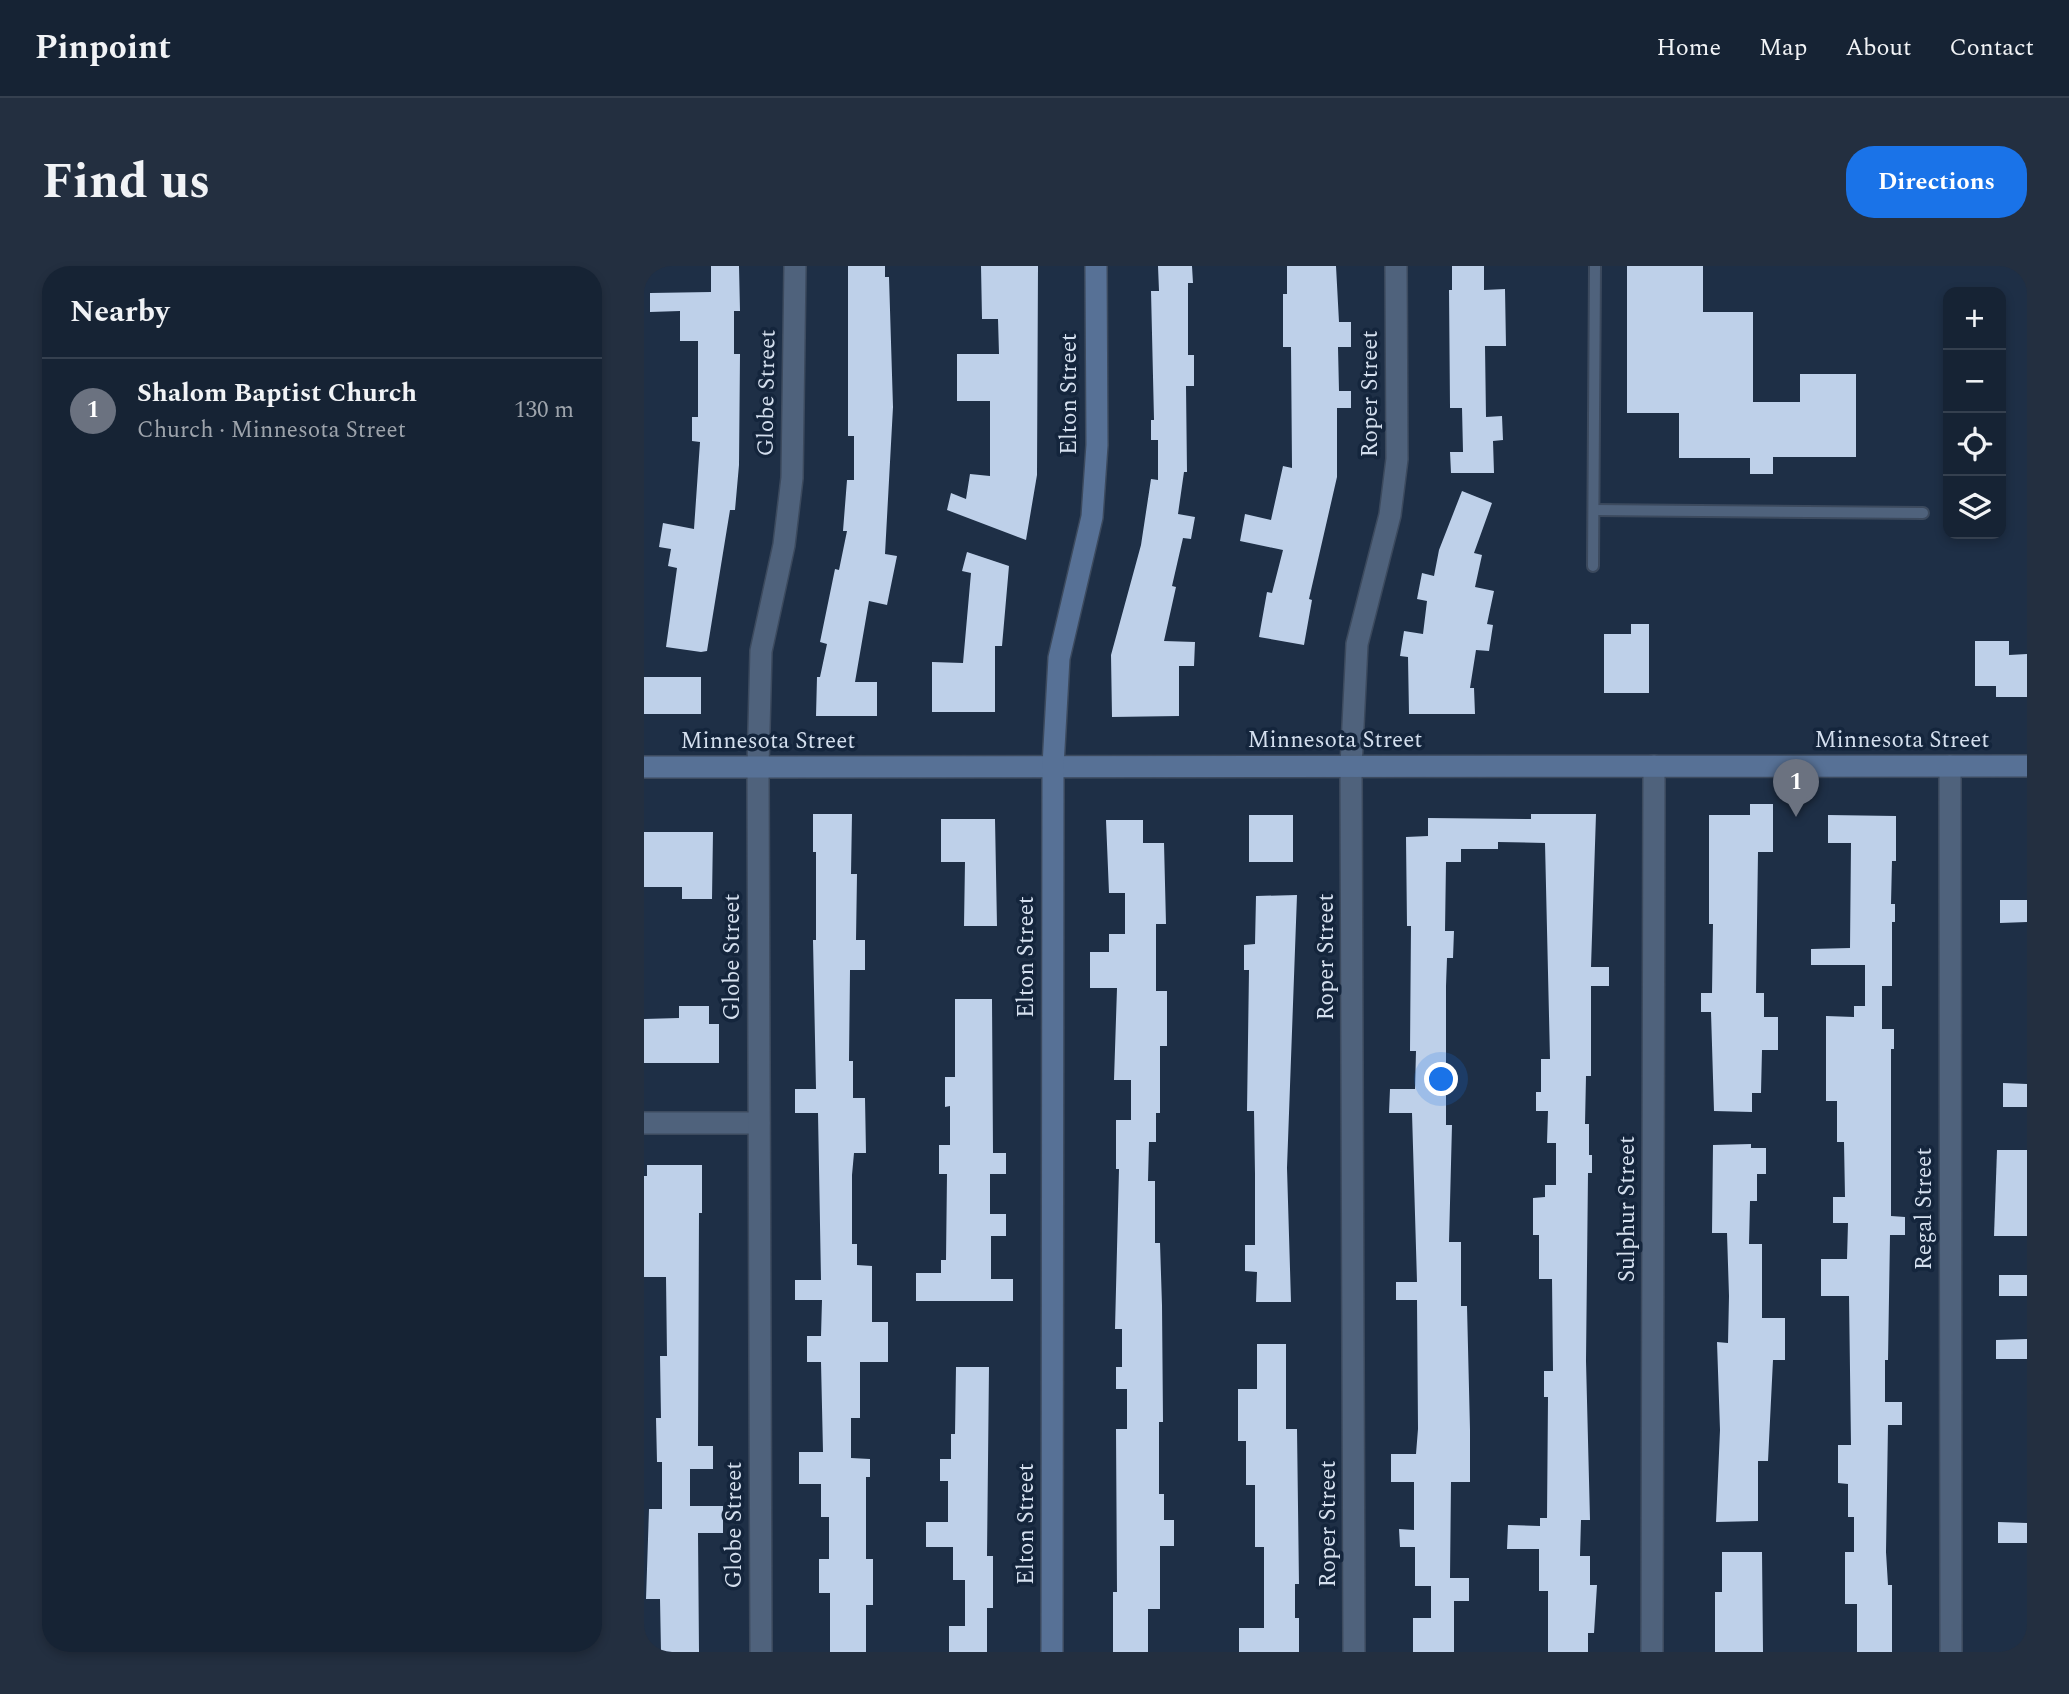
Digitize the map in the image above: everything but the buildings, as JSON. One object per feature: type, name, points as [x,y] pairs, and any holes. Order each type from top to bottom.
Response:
[{"type":"street","name":"Globe Street","points":[[761,1652],[758,767],[761,651],[785,545],[792,478],[795,266]]},
{"type":"street","name":"Elton Street","points":[[1052,1652],[1052,766],[1059,658],[1092,517],[1097,444],[1096,266]]},
{"type":"street","name":"Roper Street","points":[[1354,1652],[1351,766],[1357,644],[1391,515],[1398,459],[1396,266]]},
{"type":"street","name":"Sulphur Street","points":[[1652,1652],[1654,766]]},
{"type":"street","name":"Regal Street","points":[[1950,766],[1951,1652]]},
{"type":"street","name":"Minnesota Street","points":[[644,767],[2027,766]]},
{"type":"street","points":[[644,1123],[759,1123]]},
{"type":"lane","points":[[1593,566],[1595,266]]},
{"type":"lane","points":[[1594,510],[1923,513]]},
{"type":"place","name":"Shalom Baptist Church","points":[[1796,817]]}]
